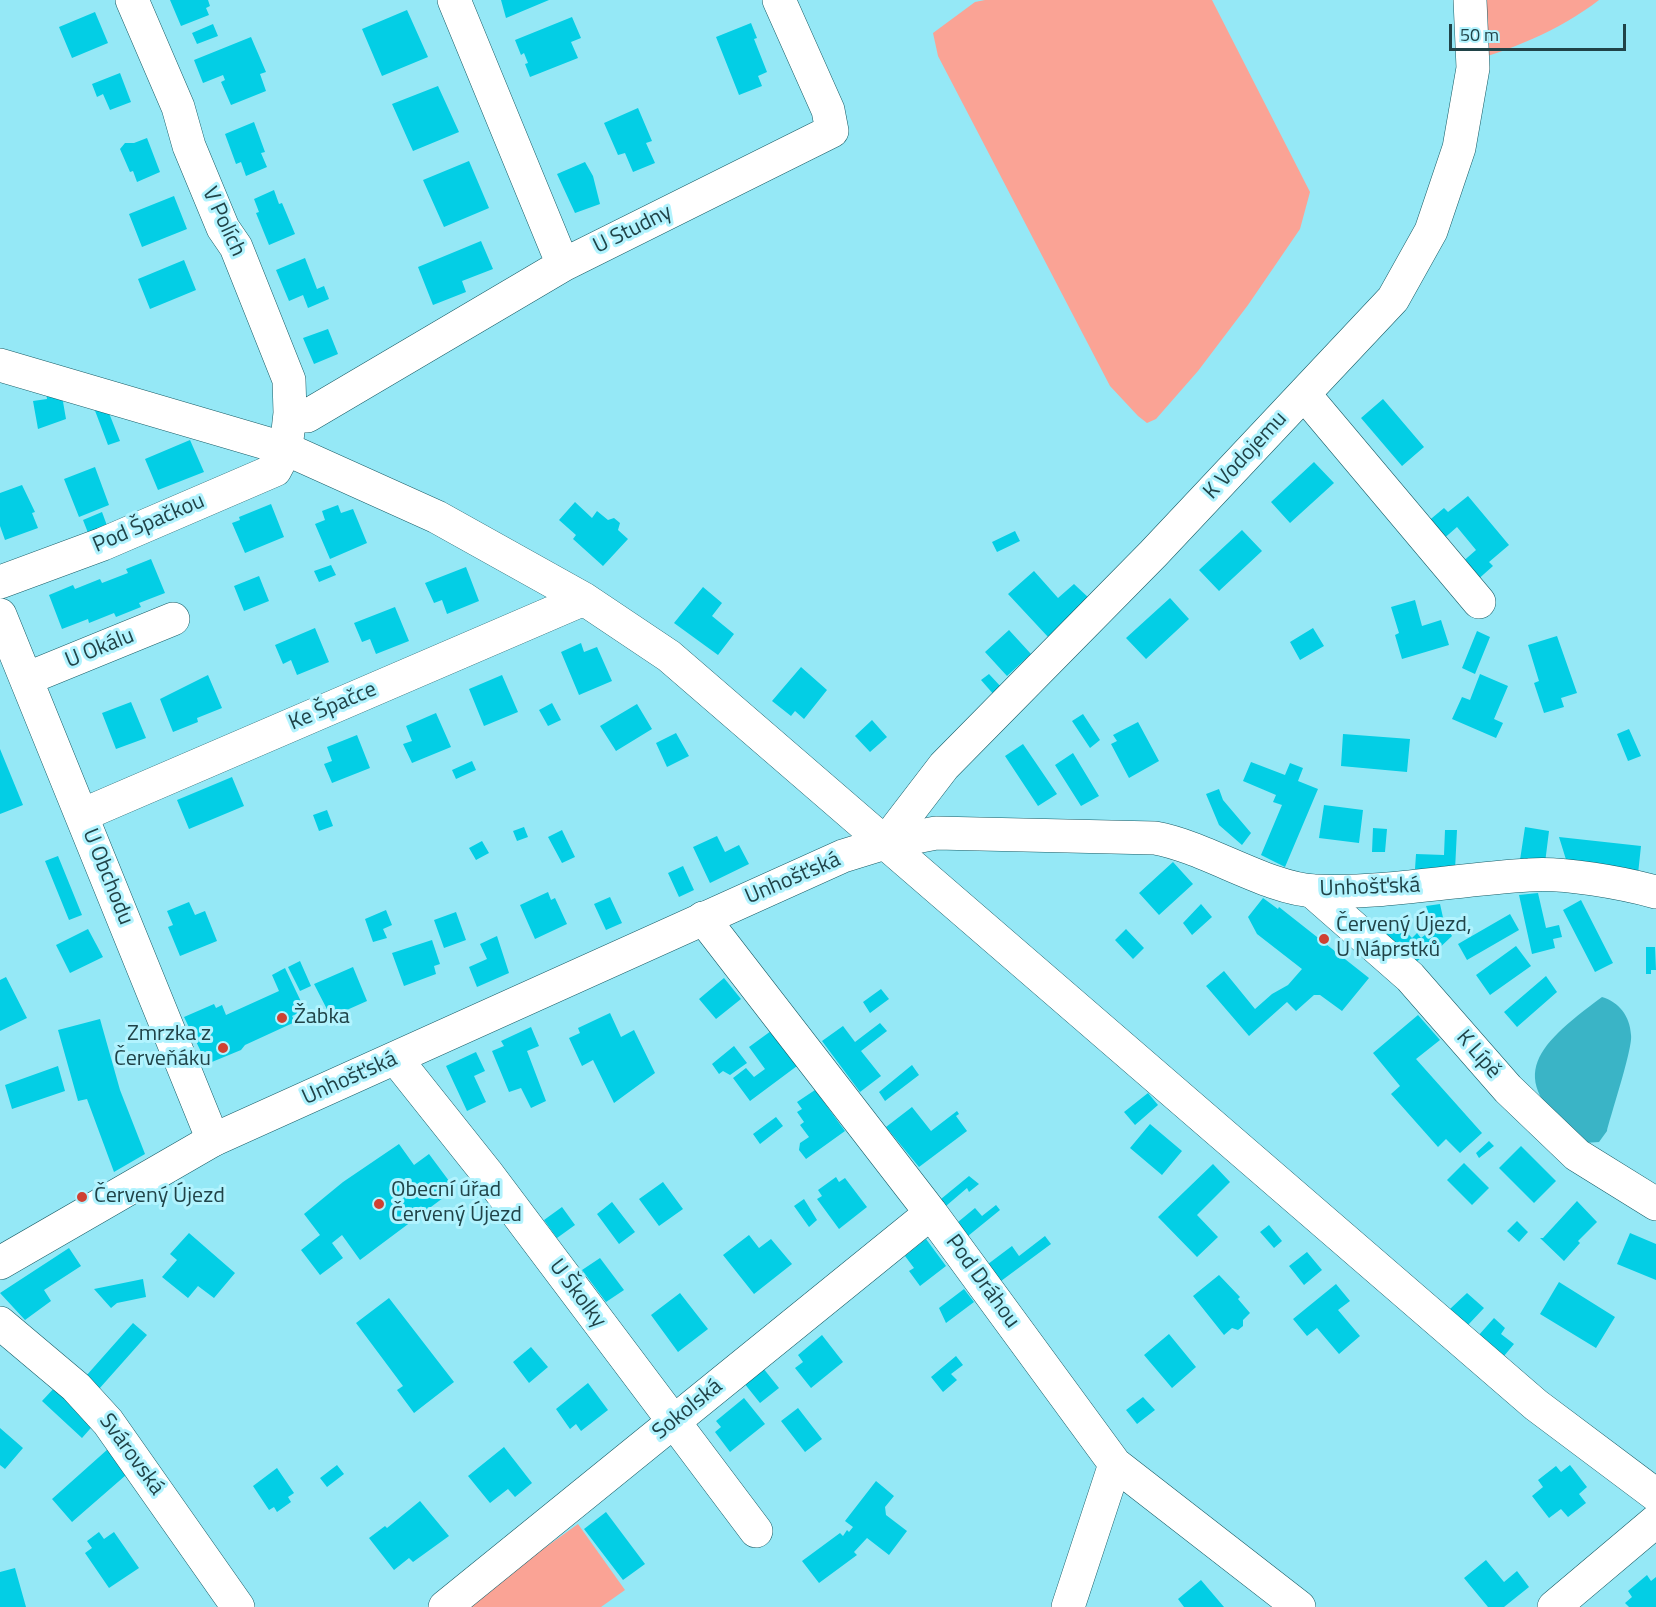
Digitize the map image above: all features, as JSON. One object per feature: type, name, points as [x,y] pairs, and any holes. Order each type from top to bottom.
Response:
[{"type":"street","name":"V Polích","points":[[132,0],[178,106],[189,146],[223,228],[236,247],[289,380],[290,413],[286,449]]},
{"type":"street","points":[[290,413],[307,416],[563,265],[454,0]]},
{"type":"street","name":"U Studny","points":[[563,265],[832,131],[828,110],[778,0]]},
{"type":"street","name":"K Vodojemu","points":[[885,843],[944,766],[1153,554],[1393,299],[1431,231],[1459,148],[1471,79],[1470,0]]},
{"type":"street","points":[[0,365],[286,449],[438,517],[584,599],[669,656],[1536,1405],[1656,1495]]},
{"type":"street","points":[[1304,394],[1479,602]]},
{"type":"street","name":"Pod Špačkou","points":[[0,582],[103,544],[275,470],[286,449]]},
{"type":"street","name":"Ke Špačce","points":[[82,815],[584,599]]},
{"type":"street","name":"U Obchodu","points":[[0,615],[213,1140]]},
{"type":"street","name":"U Okálu","points":[[26,679],[173,620]]},
{"type":"street","name":"Unhošťská","points":[[0,1263],[213,1140],[843,856],[885,843],[956,832],[1155,838],[1174,842],[1275,881],[1312,891],[1367,891],[1532,874],[1625,884],[1656,892]]},
{"type":"street","name":"K Lípě","points":[[1312,891],[1410,977],[1508,1089],[1577,1155],[1656,1203]]},
{"type":"street","name":"Pod Dráhou","points":[[703,918],[931,1213],[1115,1464],[1299,1607]]},
{"type":"street","name":"U Školky","points":[[396,1059],[486,1172],[756,1531]]},
{"type":"street","name":"Sokolská","points":[[445,1607],[931,1213]]},
{"type":"street","name":"Svárovská","points":[[0,1323],[76,1387],[108,1422],[238,1607]]},
{"type":"street","points":[[1068,1607],[1115,1464]]},
{"type":"street","points":[[1554,1607],[1656,1521]]},
{"type":"shaded area","points":[[985,0],[1212,0],[1310,192],[1300,229],[1248,305],[1198,371],[1156,419],[1147,423],[1110,386],[938,56],[933,33],[975,2]]},
{"type":"shaded area","points":[[1458,0],[1599,0],[1584,11],[1533,39],[1460,64]]},
{"type":"shaded area","points":[[578,1524],[625,1590],[601,1607],[467,1607],[465,1605]]},
{"type":"water","points":[[1602,997],[1614,1002],[1626,1016],[1631,1042],[1607,1131],[1599,1142],[1584,1143],[1559,1120],[1543,1100],[1536,1082],[1536,1066],[1544,1049],[1558,1033]]},
{"type":"building","points":[[170,0],[208,0],[210,6],[206,8],[209,15],[181,26]]},
{"type":"building","points":[[501,0],[549,0],[506,18]]},
{"type":"building","points":[[407,10],[428,57],[382,76],[362,29]]},
{"type":"building","points":[[95,12],[108,43],[72,58],[59,27]]},
{"type":"building","points":[[572,17],[581,38],[571,42],[578,58],[530,77],[524,53],[521,55],[515,40]]},
{"type":"building","points":[[751,23],[757,38],[754,39],[767,72],[758,76],[762,86],[739,95],[716,37]]},
{"type":"building","points":[[213,24],[218,36],[197,44],[192,33]]},
{"type":"building","points":[[251,37],[266,72],[260,74],[266,91],[231,105],[221,82],[225,80],[223,75],[203,83],[194,60]]},
{"type":"building","points":[[120,73],[131,102],[110,110],[103,94],[97,97],[92,84]]},
{"type":"building","points":[[438,86],[459,132],[413,151],[392,104]]},
{"type":"building","points":[[638,108],[652,141],[646,143],[655,163],[633,172],[625,153],[618,155],[604,123]]},
{"type":"building","points":[[254,122],[265,152],[261,153],[267,167],[246,176],[241,162],[236,164],[225,134]]},
{"type":"building","points":[[147,138],[160,172],[137,182],[120,149],[125,143],[134,143]]},
{"type":"building","points":[[469,161],[489,208],[444,227],[423,180]]},
{"type":"building","points":[[585,162],[593,176],[600,204],[575,213],[557,174]]},
{"type":"building","points":[[274,190],[295,234],[269,245],[256,213],[259,212],[254,199]]},
{"type":"building","points":[[174,196],[187,229],[142,247],[129,214]]},
{"type":"building","points":[[481,241],[493,269],[462,281],[466,292],[433,305],[418,267]]},
{"type":"building","points":[[305,258],[317,289],[324,286],[329,299],[308,308],[303,295],[289,301],[276,270]]},
{"type":"building","points":[[184,260],[196,290],[150,309],[138,279]]},
{"type":"building","points":[[328,329],[338,354],[314,364],[303,338]]},
{"type":"building","points":[[46,390],[62,396],[66,419],[38,429],[33,401],[47,399]]},
{"type":"building","points":[[1383,399],[1424,447],[1402,466],[1361,418]]},
{"type":"building","points":[[94,408],[109,413],[120,441],[108,445]]},
{"type":"building","points":[[190,440],[204,472],[158,490],[145,459]]},
{"type":"building","points":[[1314,462],[1334,483],[1290,523],[1271,502]]},
{"type":"building","points":[[95,467],[109,505],[79,517],[64,479]]},
{"type":"building","points":[[22,485],[35,512],[32,513],[38,528],[5,540],[0,526],[0,493]]},
{"type":"building","points":[[1468,496],[1509,545],[1489,562],[1493,566],[1475,582],[1460,564],[1476,550],[1457,527],[1441,541],[1426,523],[1444,508],[1448,512]]},
{"type":"building","points":[[575,502],[592,518],[597,511],[608,520],[614,518],[620,523],[618,530],[628,539],[603,566],[573,539],[576,535],[559,520]]},
{"type":"building","points":[[271,504],[284,537],[245,553],[232,523],[240,520],[239,517]]},
{"type":"building","points":[[338,505],[341,513],[353,509],[367,543],[330,559],[315,524],[325,520],[322,511]]},
{"type":"building","points":[[102,512],[109,531],[90,538],[83,520]]},
{"type":"building","points":[[1242,530],[1262,551],[1219,591],[1199,570]]},
{"type":"building","points":[[1015,531],[1020,541],[997,552],[992,542]]},
{"type":"building","points":[[151,559],[165,593],[139,603],[141,607],[116,617],[114,613],[89,623],[88,619],[62,629],[49,595],[73,585],[75,589],[100,579],[102,583],[128,573],[126,569]]},
{"type":"building","points":[[331,565],[336,575],[319,582],[314,571]]},
{"type":"building","points":[[466,567],[479,601],[447,614],[442,600],[434,603],[425,583]]},
{"type":"building","points":[[1034,571],[1058,598],[1074,584],[1091,600],[1049,638],[1008,594]]},
{"type":"building","points":[[259,576],[269,601],[244,611],[234,586]]},
{"type":"building","points":[[703,587],[722,603],[712,616],[734,634],[718,655],[674,623]]},
{"type":"building","points":[[1170,598],[1189,619],[1146,659],[1126,638]]},
{"type":"building","points":[[1415,600],[1422,626],[1441,620],[1449,645],[1402,659],[1395,635],[1399,633],[1391,607]]},
{"type":"building","points":[[395,607],[409,641],[376,654],[370,639],[362,642],[354,623]]},
{"type":"building","points":[[315,628],[329,662],[297,675],[291,660],[283,664],[275,645]]},
{"type":"building","points":[[1313,628],[1324,646],[1300,660],[1290,642]]},
{"type":"building","points":[[1009,630],[1031,654],[1007,676],[985,652]]},
{"type":"building","points":[[1477,631],[1490,637],[1475,674],[1462,668]]},
{"type":"building","points":[[1557,636],[1577,693],[1561,698],[1564,707],[1544,713],[1534,683],[1539,681],[1528,645]]},
{"type":"building","points":[[581,643],[584,652],[597,647],[612,681],[579,695],[561,652]]},
{"type":"building","points":[[801,667],[827,690],[804,719],[795,711],[791,716],[772,701]]},
{"type":"building","points":[[989,674],[1003,689],[995,696],[981,680]]},
{"type":"building","points":[[1480,674],[1508,686],[1494,719],[1503,723],[1496,738],[1452,719],[1462,697],[1470,700]]},
{"type":"building","points":[[208,675],[222,708],[197,718],[198,722],[173,732],[160,699]]},
{"type":"building","points":[[502,675],[518,712],[484,726],[469,689]]},
{"type":"building","points":[[131,702],[146,738],[116,749],[102,713]]},
{"type":"building","points":[[552,703],[561,720],[548,726],[539,710]]},
{"type":"building","points":[[637,704],[652,729],[616,751],[600,726]]},
{"type":"building","points":[[436,713],[451,747],[412,763],[403,744],[412,741],[406,726]]},
{"type":"building","points":[[1083,714],[1100,740],[1090,748],[1072,721]]},
{"type":"building","points":[[872,720],[887,737],[870,752],[855,736]]},
{"type":"building","points":[[1138,722],[1159,761],[1129,778],[1111,744],[1117,741],[1113,735]]},
{"type":"building","points":[[1629,729],[1641,756],[1628,761],[1617,734]]},
{"type":"building","points":[[676,733],[689,756],[667,767],[656,743]]},
{"type":"building","points":[[1343,734],[1410,739],[1407,772],[1341,766]]},
{"type":"building","points":[[357,735],[370,768],[332,783],[324,764],[332,761],[327,747]]},
{"type":"building","points":[[1023,744],[1057,794],[1038,806],[1005,756]]},
{"type":"building","points":[[0,749],[23,805],[0,814]]},
{"type":"building","points":[[1073,753],[1099,796],[1081,806],[1055,765]]},
{"type":"building","points":[[472,761],[476,770],[456,779],[452,770]]},
{"type":"building","points":[[1251,762],[1285,775],[1290,763],[1303,768],[1298,781],[1318,789],[1285,867],[1261,855],[1282,805],[1273,802],[1276,795],[1243,781]]},
{"type":"building","points":[[232,777],[244,806],[189,829],[177,800]]},
{"type":"building","points":[[1219,789],[1223,800],[1251,833],[1242,845],[1219,825],[1206,794]]},
{"type":"building","points":[[1324,805],[1363,810],[1359,843],[1319,838]]},
{"type":"building","points":[[327,810],[333,826],[319,831],[313,815]]},
{"type":"building","points":[[524,827],[528,837],[517,841],[513,831]]},
{"type":"building","points":[[1525,827],[1549,831],[1545,863],[1520,860]]},
{"type":"building","points":[[1373,828],[1387,829],[1385,852],[1372,852]]},
{"type":"building","points":[[562,830],[575,857],[562,863],[548,837]]},
{"type":"building","points":[[1445,830],[1457,830],[1455,870],[1415,869],[1416,854],[1444,855]]},
{"type":"building","points":[[717,836],[725,852],[739,845],[749,864],[710,883],[693,847]]},
{"type":"building","points":[[1559,837],[1641,846],[1638,874],[1568,866]]},
{"type":"building","points":[[482,841],[489,853],[476,860],[469,848]]},
{"type":"building","points":[[58,856],[82,915],[69,920],[45,861]]},
{"type":"building","points":[[1173,862],[1193,884],[1159,915],[1139,893]]},
{"type":"building","points":[[683,866],[694,890],[679,897],[668,873]]},
{"type":"building","points":[[548,892],[551,900],[555,898],[567,924],[535,939],[520,905]]},
{"type":"building","points":[[1538,893],[1546,928],[1559,925],[1562,937],[1553,939],[1555,948],[1532,954],[1519,895]]},
{"type":"building","points":[[610,897],[622,923],[606,930],[594,904]]},
{"type":"building","points":[[1263,898],[1278,909],[1279,907],[1369,978],[1342,1011],[1320,995],[1314,995],[1296,1011],[1287,1002],[1249,1036],[1206,986],[1224,971],[1255,1009],[1272,994],[1288,985],[1302,969],[1257,934],[1248,917]]},
{"type":"building","points":[[1581,900],[1613,963],[1595,972],[1563,910]]},
{"type":"building","points":[[189,902],[195,915],[205,911],[217,941],[180,956],[168,927],[173,925],[167,911]]},
{"type":"building","points":[[1201,904],[1212,917],[1192,935],[1183,923]]},
{"type":"building","points":[[1440,904],[1444,922],[1452,936],[1434,953],[1431,949],[1414,964],[1385,933],[1397,922],[1412,938],[1417,933],[1421,938],[1434,928],[1426,906]]},
{"type":"building","points":[[386,910],[392,925],[383,929],[387,938],[373,942],[365,919]]},
{"type":"building","points":[[456,912],[466,940],[444,948],[434,920]]},
{"type":"building","points":[[1510,914],[1519,930],[1467,960],[1458,944]]},
{"type":"building","points":[[88,929],[103,957],[70,973],[56,945]]},
{"type":"building","points":[[1126,929],[1144,948],[1133,959],[1115,940]]},
{"type":"building","points":[[497,936],[509,973],[477,987],[469,967],[487,959],[480,944]]},
{"type":"building","points":[[432,940],[440,964],[434,966],[436,974],[404,986],[392,953]]},
{"type":"building","points":[[1516,946],[1531,966],[1490,995],[1476,975]]},
{"type":"building","points":[[1646,947],[1655,947],[1656,970],[1651,970],[1651,974],[1646,974]]},
{"type":"building","points":[[300,961],[311,986],[300,991],[288,967]]},
{"type":"building","points":[[353,967],[367,1001],[331,1017],[314,984]]},
{"type":"building","points":[[285,968],[305,1010],[292,1016],[295,1022],[245,1045],[241,1050],[207,1064],[184,1017],[214,1004],[216,1008],[222,1005],[226,1015],[279,991],[272,975]]},
{"type":"building","points":[[1546,976],[1557,992],[1517,1027],[1504,1012]]},
{"type":"building","points":[[6,977],[27,1018],[0,1031],[0,980]]},
{"type":"building","points":[[724,978],[741,999],[716,1019],[699,999]]},
{"type":"building","points":[[881,989],[889,999],[870,1013],[863,1002]]},
{"type":"building","points":[[610,1013],[621,1037],[634,1030],[655,1073],[614,1103],[593,1060],[582,1066],[569,1038],[580,1033],[578,1028]]},
{"type":"building","points":[[1418,1015],[1440,1040],[1416,1059],[1482,1133],[1460,1153],[1446,1139],[1438,1147],[1391,1094],[1400,1086],[1373,1053]]},
{"type":"building","points":[[100,1019],[120,1090],[145,1154],[114,1172],[87,1099],[78,1101],[58,1030]]},
{"type":"building","points":[[880,1023],[887,1031],[861,1051],[881,1076],[860,1092],[822,1041],[843,1026],[855,1042]]},
{"type":"building","points":[[531,1027],[539,1046],[527,1051],[546,1101],[531,1108],[521,1088],[509,1092],[492,1051],[504,1046],[501,1041]]},
{"type":"building","points":[[771,1031],[797,1066],[750,1101],[733,1078],[746,1068],[754,1077],[765,1069],[749,1047]]},
{"type":"building","points":[[734,1046],[747,1063],[730,1075],[723,1071],[719,1074],[712,1064]]},
{"type":"building","points":[[476,1052],[485,1071],[474,1076],[486,1102],[467,1111],[446,1066]]},
{"type":"building","points":[[912,1065],[919,1075],[885,1101],[879,1092]]},
{"type":"building","points":[[58,1066],[65,1091],[12,1109],[5,1085]]},
{"type":"building","points":[[815,1090],[845,1131],[806,1159],[799,1150],[800,1143],[809,1137],[800,1125],[804,1122],[797,1112],[802,1109],[797,1102]]},
{"type":"building","points":[[1148,1093],[1158,1105],[1135,1125],[1124,1112]]},
{"type":"building","points":[[912,1107],[931,1131],[957,1111],[959,1114],[956,1116],[967,1131],[919,1167],[886,1127]]},
{"type":"building","points":[[776,1117],[783,1126],[760,1144],[753,1134]]},
{"type":"building","points":[[1150,1124],[1182,1151],[1162,1175],[1130,1148]]},
{"type":"building","points":[[1489,1141],[1494,1146],[1479,1158],[1476,1153]]},
{"type":"building","points":[[399,1144],[414,1165],[429,1154],[455,1189],[360,1260],[342,1235],[332,1243],[343,1258],[320,1275],[301,1250],[320,1235],[304,1214],[343,1182]]},
{"type":"building","points":[[1521,1146],[1556,1181],[1534,1203],[1499,1168]]},
{"type":"building","points":[[1464,1163],[1489,1188],[1472,1205],[1447,1180]]},
{"type":"building","points":[[1213,1164],[1230,1182],[1197,1215],[1218,1237],[1197,1257],[1158,1217]]},
{"type":"building","points":[[969,1176],[979,1184],[969,1192],[967,1188],[946,1206],[941,1199]]},
{"type":"building","points":[[836,1177],[839,1182],[845,1178],[867,1207],[839,1229],[817,1199],[822,1196],[818,1190]]},
{"type":"building","points":[[663,1182],[683,1209],[659,1226],[639,1199]]},
{"type":"building","points":[[804,1199],[817,1220],[809,1227],[794,1206]]},
{"type":"building","points":[[1577,1201],[1597,1222],[1578,1241],[1580,1243],[1564,1261],[1540,1238],[1543,1238]]},
{"type":"building","points":[[612,1202],[635,1232],[619,1244],[597,1214]]},
{"type":"building","points":[[996,1205],[1000,1210],[968,1236],[958,1222],[975,1208],[982,1216]]},
{"type":"building","points":[[562,1207],[575,1225],[557,1238],[544,1220]]},
{"type":"building","points":[[1517,1221],[1528,1232],[1519,1242],[1507,1231]]},
{"type":"building","points":[[1269,1225],[1282,1241],[1274,1248],[1260,1232]]},
{"type":"building","points":[[189,1233],[235,1273],[214,1298],[198,1286],[188,1298],[162,1277],[177,1260],[170,1254]]},
{"type":"building","points":[[1630,1233],[1656,1244],[1656,1280],[1617,1264]]},
{"type":"building","points":[[749,1235],[759,1248],[771,1239],[792,1264],[754,1294],[723,1255]]},
{"type":"building","points":[[1045,1236],[1051,1244],[1001,1281],[988,1264],[1012,1246],[1019,1256]]},
{"type":"building","points":[[926,1239],[946,1266],[920,1286],[909,1271],[914,1268],[905,1256]]},
{"type":"building","points":[[69,1248],[81,1266],[44,1290],[51,1301],[25,1320],[0,1293]]},
{"type":"building","points":[[1307,1252],[1322,1270],[1304,1285],[1289,1266]]},
{"type":"building","points":[[600,1258],[624,1290],[606,1302],[582,1270]]},
{"type":"building","points":[[1219,1275],[1240,1297],[1238,1299],[1250,1313],[1243,1320],[1243,1326],[1238,1330],[1232,1328],[1224,1335],[1193,1296]]},
{"type":"building","points":[[143,1279],[146,1297],[117,1303],[111,1308],[94,1289]]},
{"type":"building","points":[[1559,1282],[1615,1317],[1596,1348],[1540,1314]]},
{"type":"building","points":[[1336,1284],[1350,1301],[1338,1310],[1360,1336],[1339,1354],[1317,1328],[1307,1336],[1293,1319]]},
{"type":"building","points":[[964,1289],[974,1302],[946,1323],[939,1308]]},
{"type":"building","points":[[680,1293],[708,1329],[678,1352],[651,1315]]},
{"type":"building","points":[[1467,1293],[1484,1308],[1468,1325],[1450,1309]]},
{"type":"building","points":[[389,1298],[454,1382],[414,1413],[397,1390],[403,1386],[356,1323]]},
{"type":"building","points":[[1494,1318],[1505,1328],[1501,1334],[1514,1344],[1504,1356],[1478,1336]]},
{"type":"building","points":[[133,1323],[147,1335],[99,1389],[86,1376]]},
{"type":"building","points":[[1169,1334],[1196,1367],[1172,1388],[1144,1355]]},
{"type":"building","points":[[822,1335],[843,1362],[811,1388],[795,1368],[803,1362],[798,1355]]},
{"type":"building","points":[[531,1347],[548,1367],[529,1383],[513,1362]]},
{"type":"building","points":[[956,1356],[963,1365],[951,1374],[957,1380],[943,1392],[931,1377]]},
{"type":"building","points":[[755,1358],[779,1388],[760,1403],[736,1373]]},
{"type":"building","points":[[588,1383],[608,1410],[581,1431],[576,1424],[570,1429],[556,1409]]},
{"type":"building","points":[[56,1386],[97,1421],[82,1438],[42,1401]]},
{"type":"building","points":[[1143,1397],[1155,1410],[1137,1424],[1126,1410]]},
{"type":"building","points":[[744,1398],[765,1424],[730,1452],[715,1432],[721,1427],[716,1421]]},
{"type":"building","points":[[798,1408],[822,1439],[805,1452],[781,1421]]},
{"type":"building","points":[[0,1428],[23,1448],[5,1469],[0,1465]]},
{"type":"building","points":[[504,1447],[532,1483],[515,1497],[508,1489],[490,1503],[468,1476]]},
{"type":"building","points":[[108,1449],[126,1475],[72,1522],[52,1499]]},
{"type":"building","points":[[337,1465],[344,1474],[327,1487],[320,1478]]},
{"type":"building","points":[[1570,1465],[1587,1487],[1579,1494],[1586,1503],[1568,1517],[1561,1509],[1549,1518],[1532,1496],[1543,1487],[1538,1480],[1556,1466],[1561,1472]]},
{"type":"building","points":[[277,1468],[294,1493],[288,1497],[291,1502],[277,1512],[274,1507],[269,1510],[253,1486]]},
{"type":"building","points":[[876,1481],[894,1496],[885,1507],[886,1515],[907,1531],[889,1555],[867,1538],[854,1552],[857,1555],[819,1583],[802,1561],[840,1533],[843,1536],[847,1530],[849,1532],[853,1527],[845,1521]]},
{"type":"building","points":[[420,1501],[449,1536],[413,1562],[409,1558],[394,1570],[369,1538],[385,1526],[387,1528]]},
{"type":"building","points":[[606,1512],[645,1564],[623,1580],[584,1529]]},
{"type":"building","points":[[99,1532],[104,1539],[114,1532],[139,1568],[109,1588],[85,1553],[92,1548],[87,1541]]},
{"type":"building","points":[[1486,1560],[1504,1582],[1517,1571],[1529,1587],[1504,1607],[1488,1607],[1464,1578]]},
{"type":"building","points":[[15,1568],[26,1607],[0,1607],[0,1572]]},
{"type":"building","points":[[1647,1575],[1651,1581],[1656,1577],[1656,1607],[1629,1607],[1625,1603],[1632,1597],[1628,1591]]},
{"type":"building","points":[[1201,1580],[1224,1607],[1184,1607],[1178,1599]]},
{"type":"place","name":"Červený Újezd, U Náprstků","points":[[1324,939]]},
{"type":"place","name":"Žabka","points":[[282,1018]]},
{"type":"place","name":"Zmrzka z Červeňáku","points":[[223,1048]]},
{"type":"place","name":"Červený Újezd","points":[[82,1197]]},
{"type":"place","name":"Obecní úřad Červený Újezd","points":[[379,1204]]}]
